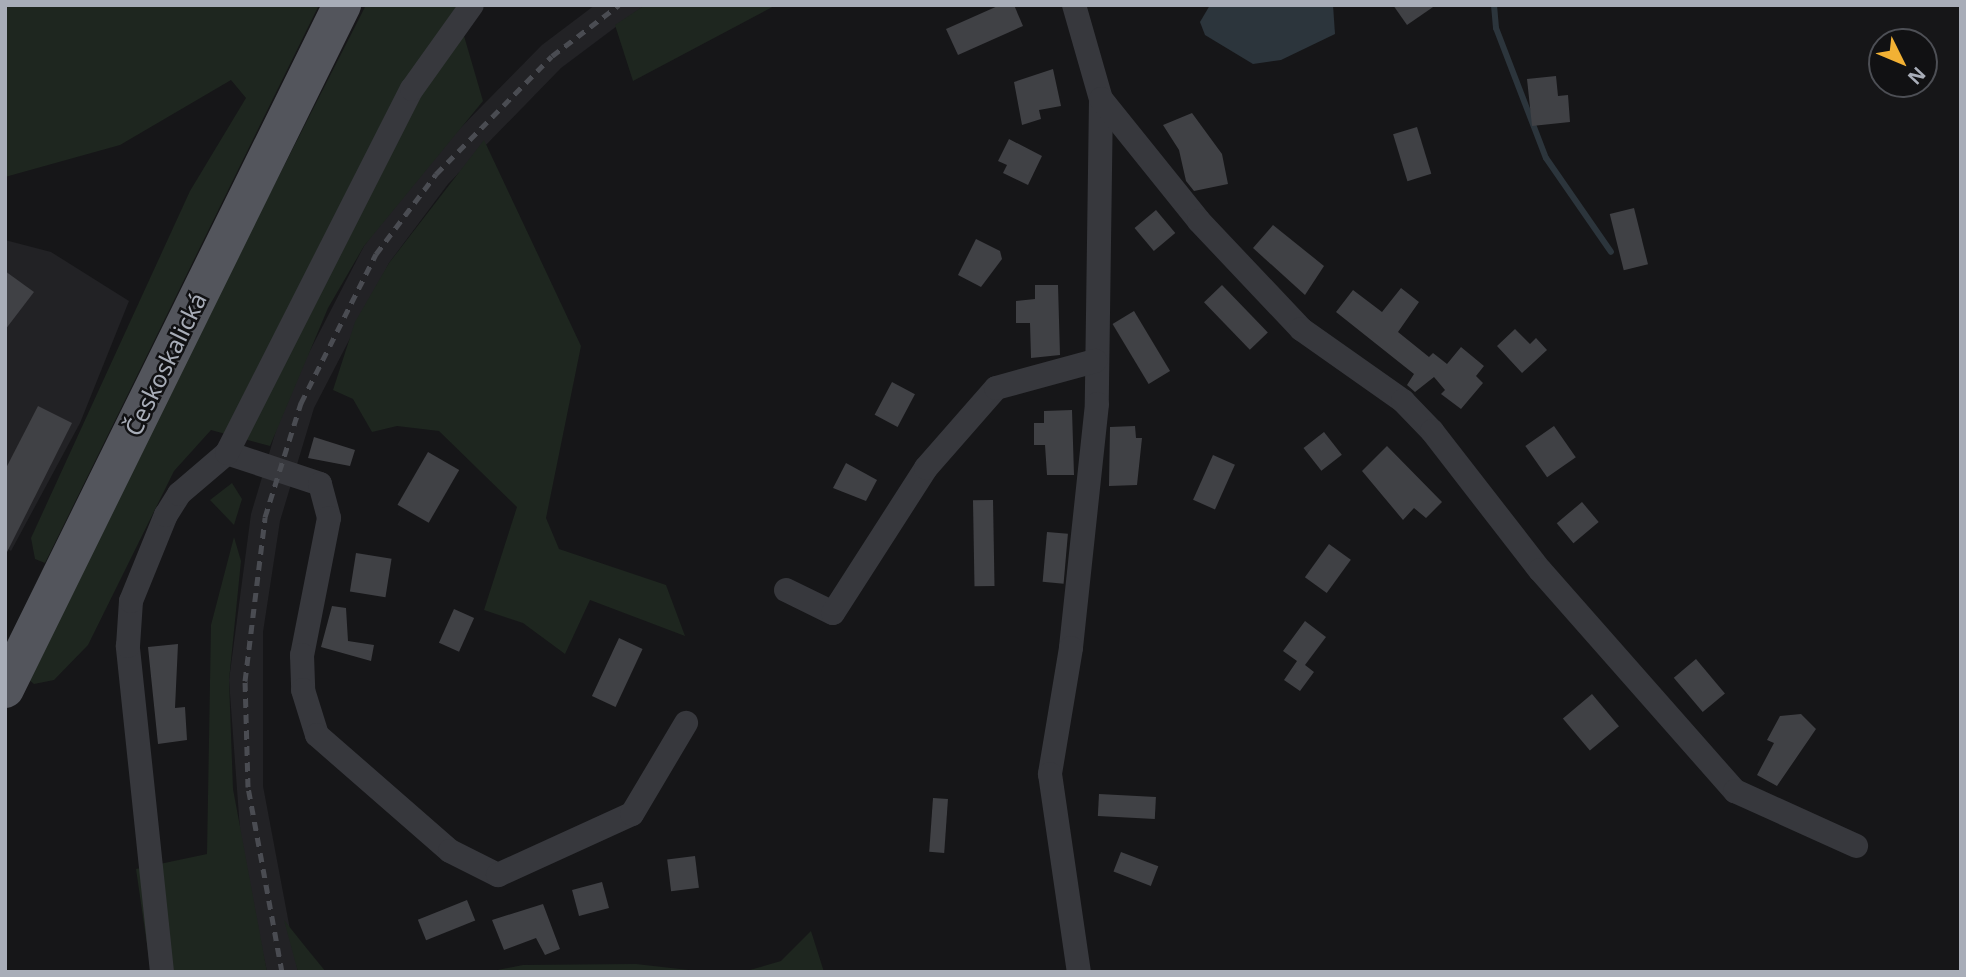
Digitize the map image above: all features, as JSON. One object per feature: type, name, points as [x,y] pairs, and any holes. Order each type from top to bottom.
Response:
[{"type":"main road","name":"Českoskalická","points":[[5,689],[342,5]]},
{"type":"street","points":[[162,972],[128,646],[131,601],[179,494],[227,453],[400,111],[472,5]]},
{"type":"street","points":[[1074,5],[1101,99],[1095,361],[1097,404],[1072,648],[1050,774],[1079,972]]},
{"type":"street","points":[[1101,99],[1199,221],[1301,329],[1403,401],[1432,431],[1540,570],[1735,791],[1856,846]]},
{"type":"street","points":[[786,590],[833,613],[926,468],[996,388],[1095,361]]},
{"type":"street","points":[[227,453],[320,484],[328,517],[302,655],[303,690],[317,735],[450,851],[498,875],[632,814],[686,723]]},
{"type":"shaded area","points":[[5,5],[319,5],[45,563],[35,559],[31,538],[190,191],[246,98],[231,80],[120,145],[5,177]]},
{"type":"shaded area","points":[[366,5],[455,5],[483,101],[364,246],[328,308],[270,446],[211,430],[174,471],[88,645],[54,680],[34,684],[24,676]]},
{"type":"shaded area","points":[[595,5],[645,5],[561,68],[448,184],[389,263],[314,408],[280,521],[263,632],[263,786],[298,972],[267,972],[242,857],[229,680],[251,514],[286,397],[364,246],[425,164],[542,45]]},
{"type":"shaded area","points":[[645,5],[776,5],[633,81],[615,25]]},
{"type":"shaded area","points":[[1210,5],[1333,5],[1335,34],[1281,60],[1253,64],[1205,35],[1200,22]]},
{"type":"shaded area","points":[[484,140],[581,346],[546,518],[559,549],[666,585],[685,636],[590,600],[565,654],[523,623],[484,610],[517,507],[439,431],[397,426],[372,432],[353,399],[333,390],[355,322],[389,263]]},
{"type":"shaded area","points":[[5,240],[51,252],[129,301],[80,423],[11,551],[5,547]]},
{"type":"shaded area","points":[[232,483],[242,499],[234,525],[210,500]]},
{"type":"shaded area","points":[[234,537],[241,561],[229,680],[233,789],[267,972],[151,972],[136,869],[207,854],[211,625]]},
{"type":"shaded area","points":[[284,920],[308,950],[326,972],[298,972]]},
{"type":"shaded area","points":[[811,931],[824,972],[743,972],[781,961]]},
{"type":"shaded area","points":[[636,964],[706,972],[488,972],[523,965]]},
{"type":"building","points":[[1000,5],[1014,5],[1023,26],[958,55],[946,29]]},
{"type":"building","points":[[1393,5],[1436,5],[1407,25]]},
{"type":"building","points":[[1053,69],[1061,106],[1039,110],[1041,119],[1022,125],[1014,82]]},
{"type":"building","points":[[1556,76],[1558,96],[1568,95],[1570,122],[1532,126],[1527,79]]},
{"type":"building","points":[[1192,113],[1222,154],[1228,184],[1194,191],[1186,181],[1179,150],[1163,125]]},
{"type":"building","points":[[1417,127],[1431,174],[1407,181],[1393,134]]},
{"type":"building","points":[[1009,139],[1042,156],[1028,185],[1003,173],[1007,165],[998,161]]},
{"type":"building","points":[[1634,208],[1648,264],[1624,270],[1610,214]]},
{"type":"building","points":[[1156,210],[1175,233],[1154,251],[1135,228]]},
{"type":"building","points":[[1273,225],[1324,266],[1305,295],[1253,248]]},
{"type":"building","points":[[976,239],[1000,251],[1002,259],[981,287],[958,275]]},
{"type":"building","points":[[5,271],[34,292],[5,330]]},
{"type":"building","points":[[1035,285],[1058,285],[1060,355],[1031,358],[1030,323],[1016,323],[1016,301],[1035,299]]},
{"type":"building","points":[[1222,285],[1268,332],[1250,350],[1204,302]]},
{"type":"building","points":[[1401,288],[1419,302],[1398,332],[1429,357],[1433,353],[1447,364],[1461,347],[1484,366],[1476,376],[1483,383],[1461,409],[1441,394],[1445,390],[1434,377],[1415,392],[1407,385],[1414,374],[1336,312],[1353,290],[1382,312]]},
{"type":"building","points":[[1134,311],[1170,371],[1149,384],[1113,324]]},
{"type":"building","points":[[1515,329],[1530,344],[1536,338],[1547,350],[1522,373],[1497,346]]},
{"type":"building","points":[[892,382],[915,394],[898,427],[875,415]]},
{"type":"building","points":[[38,406],[72,423],[5,556],[5,470]]},
{"type":"building","points":[[1072,410],[1074,475],[1047,475],[1045,445],[1034,445],[1034,423],[1044,423],[1044,411]]},
{"type":"building","points":[[1135,426],[1136,438],[1142,438],[1137,485],[1109,486],[1110,427]]},
{"type":"building","points":[[1554,426],[1576,457],[1547,477],[1525,446]]},
{"type":"building","points":[[1324,432],[1342,455],[1321,471],[1304,448]]},
{"type":"building","points":[[314,437],[355,450],[350,466],[308,458]]},
{"type":"building","points":[[1387,446],[1442,502],[1426,518],[1414,508],[1403,520],[1362,471]]},
{"type":"building","points":[[428,452],[459,470],[429,523],[398,505]]},
{"type":"building","points":[[1213,455],[1235,465],[1215,510],[1193,500]]},
{"type":"building","points":[[846,463],[877,480],[866,501],[833,488]]},
{"type":"building","points":[[973,500],[993,500],[995,586],[975,586]]},
{"type":"building","points":[[1582,502],[1599,522],[1573,543],[1557,523]]},
{"type":"building","points":[[1047,532],[1068,534],[1064,584],[1043,582]]},
{"type":"building","points":[[1329,544],[1351,560],[1327,593],[1305,577]]},
{"type":"building","points":[[356,553],[392,559],[385,597],[350,592]]},
{"type":"building","points":[[332,606],[346,608],[348,641],[374,645],[371,661],[321,647]]},
{"type":"building","points":[[454,609],[474,618],[459,652],[439,643]]},
{"type":"building","points":[[1305,621],[1326,637],[1305,665],[1314,672],[1300,691],[1284,680],[1297,661],[1283,651]]},
{"type":"building","points":[[619,638],[643,649],[616,707],[592,696]]},
{"type":"building","points":[[178,644],[175,708],[185,707],[187,740],[158,744],[148,647]]},
{"type":"building","points":[[1696,659],[1725,693],[1703,712],[1674,678]]},
{"type":"building","points":[[1592,694],[1619,726],[1590,751],[1563,718]]},
{"type":"building","points":[[1801,714],[1816,729],[1777,786],[1757,775],[1774,743],[1767,740],[1780,716]]},
{"type":"building","points":[[1099,794],[1156,797],[1155,819],[1098,816]]},
{"type":"building","points":[[933,798],[948,799],[944,853],[929,852]]},
{"type":"building","points":[[1121,852],[1158,866],[1151,886],[1113,872]]},
{"type":"building","points":[[695,856],[699,888],[671,891],[667,859]]},
{"type":"building","points":[[602,882],[609,908],[579,916],[572,890]]},
{"type":"building","points":[[467,900],[475,920],[426,940],[418,920]]},
{"type":"building","points":[[543,904],[560,949],[545,955],[536,938],[504,950],[492,920]]},
{"type":"waterway","points":[[1494,5],[1496,28],[1546,158],[1611,252]]},
{"type":"railway","points":[[282,972],[248,787],[245,681],[265,517],[301,403],[376,254],[436,174],[552,56],[619,5]]}]
